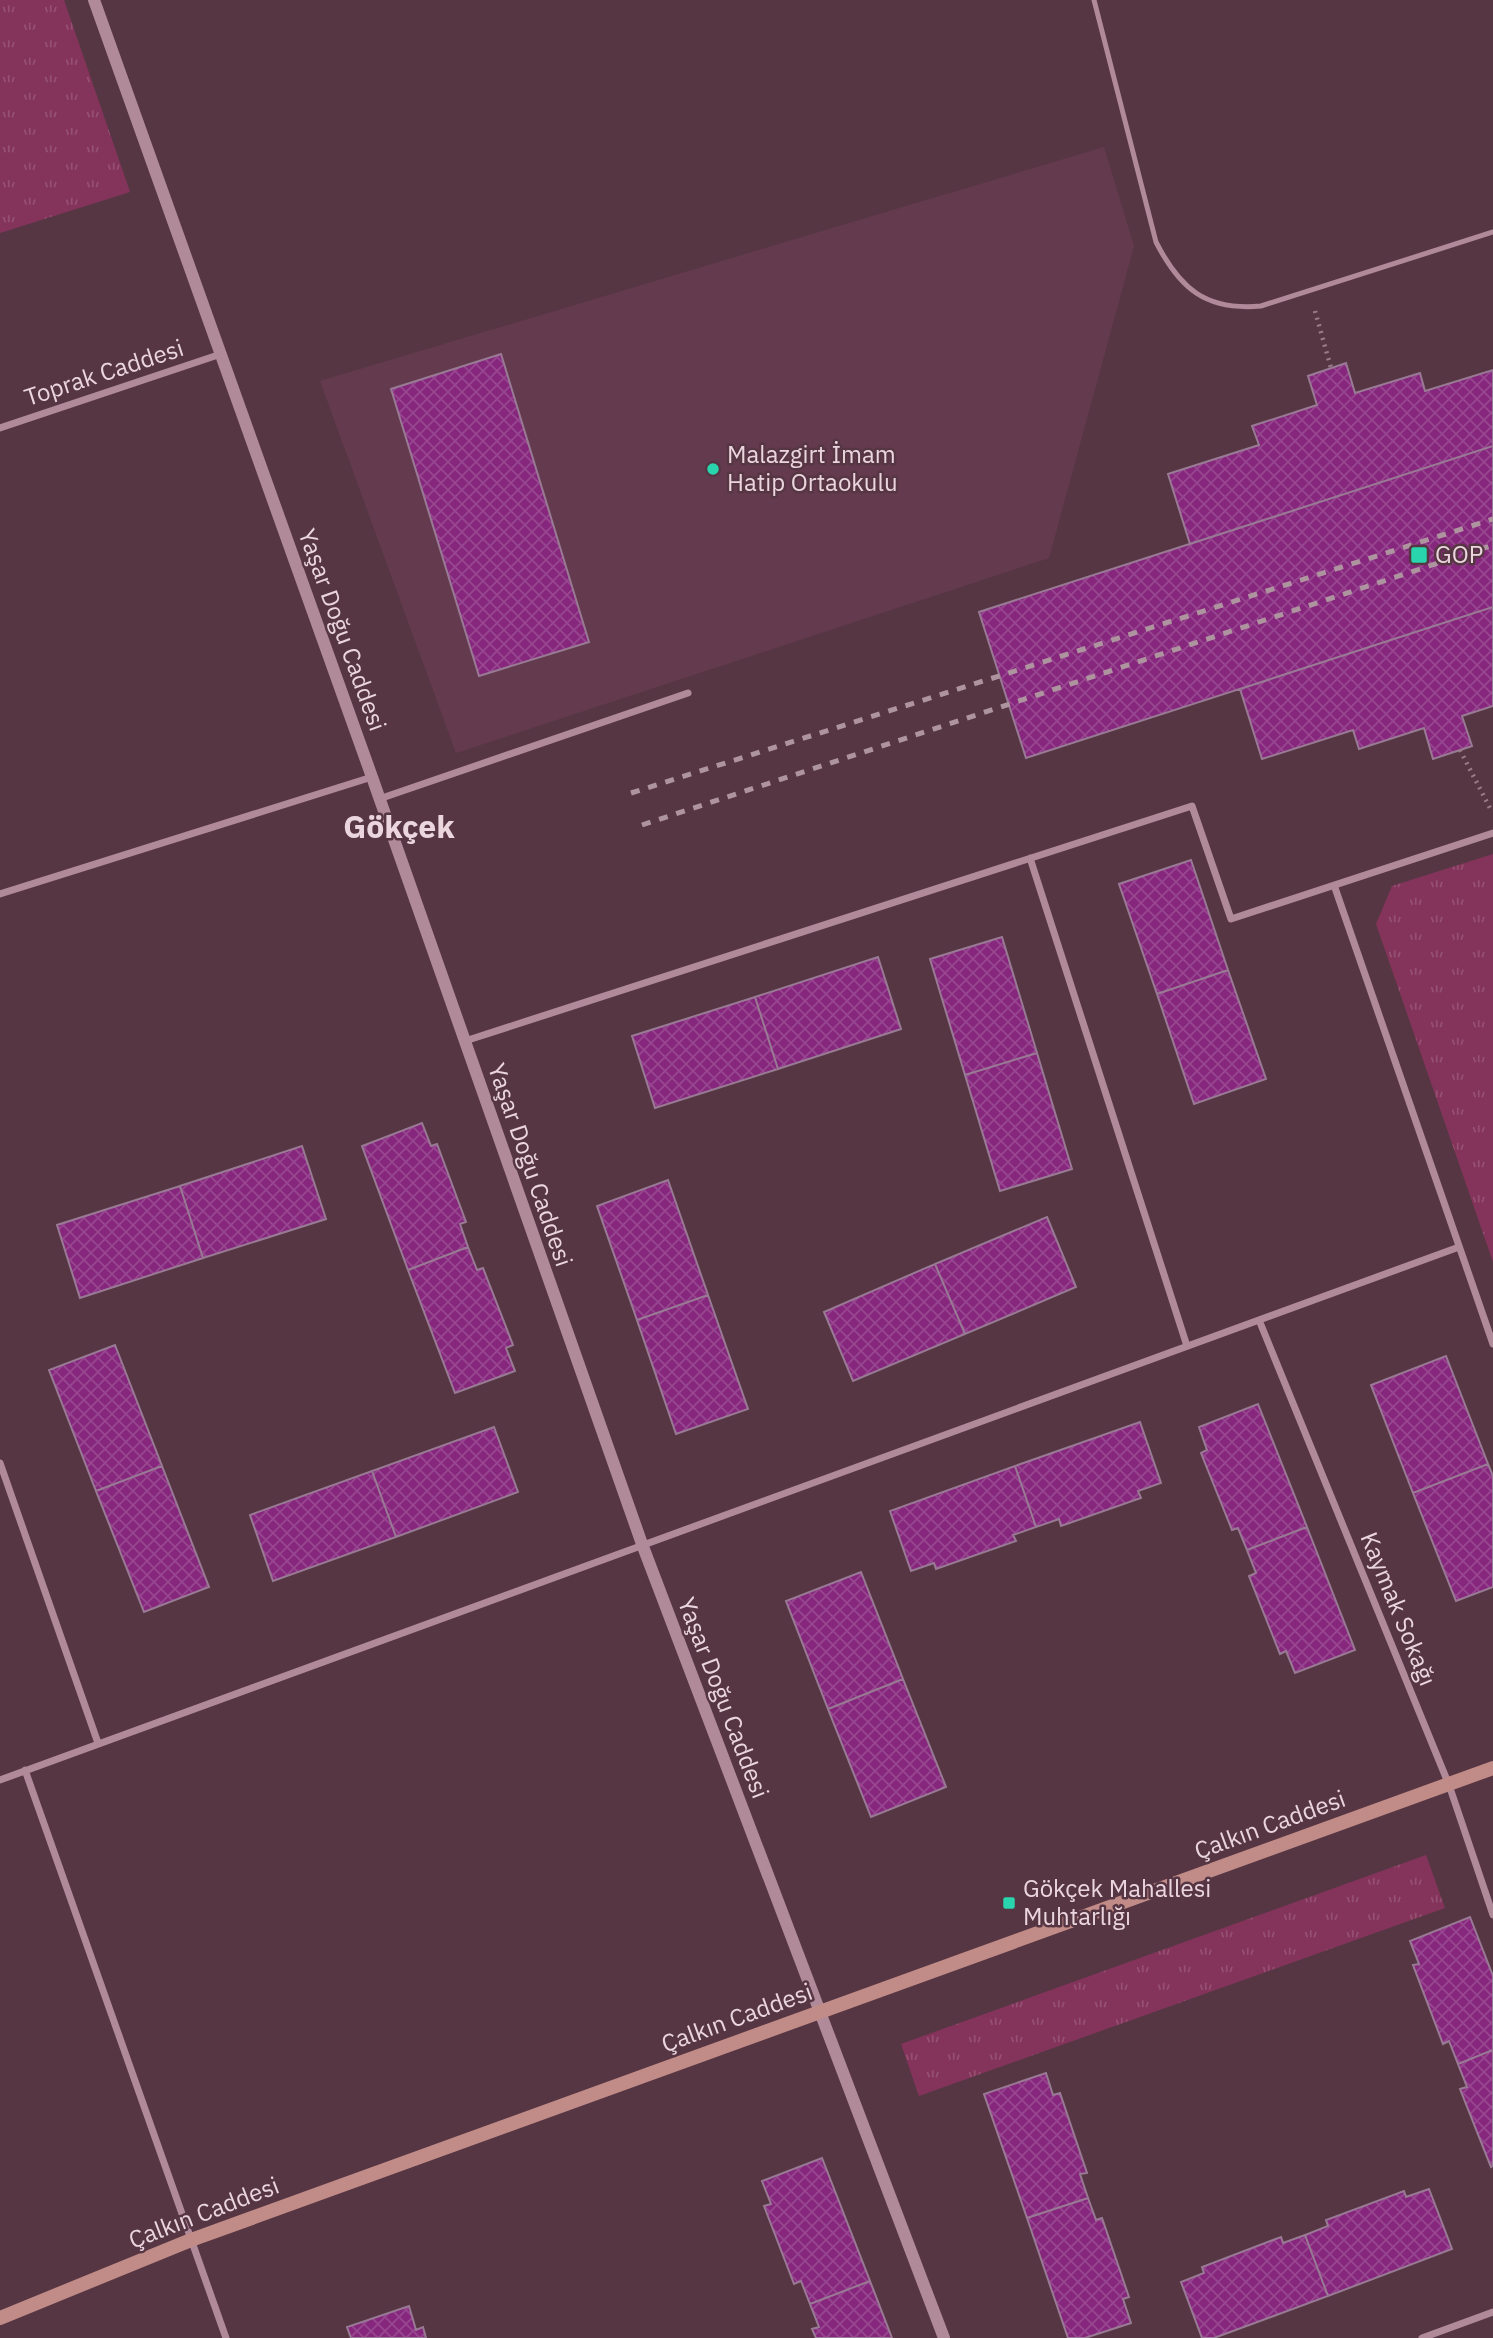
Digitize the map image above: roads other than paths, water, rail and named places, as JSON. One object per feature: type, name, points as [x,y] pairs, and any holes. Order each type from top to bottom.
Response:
[{"type":"main road","name":"Çalkın Caddesi","points":[[0,2318],[191,2240],[1493,1768]]},
{"type":"street","name":"Yaşar Doğu Caddesi","points":[[94,0],[642,1544],[944,2338]]},
{"type":"street","name":"Toprak Caddesi","points":[[0,428],[221,354]]},
{"type":"street","points":[[379,799],[688,693]]},
{"type":"street","points":[[0,894],[372,777]]},
{"type":"street","points":[[464,1041],[1192,806],[1231,919],[1493,833]]},
{"type":"street","points":[[1030,858],[1187,1346]]},
{"type":"street","points":[[1334,886],[1493,1344]]},
{"type":"street","points":[[0,1780],[1460,1247]]},
{"type":"street","name":"Kaymak Sokağı","points":[[1259,1320],[1449,1784],[1493,1915]]},
{"type":"street","points":[[0,1463],[98,1743]]},
{"type":"street","points":[[25,1770],[226,2338]]},
{"type":"street","points":[[1422,2338],[1493,2312]]},
{"type":"lane","points":[[1094,0],[1156,242],[1170,269],[1203,299],[1222,306],[1261,306],[1493,232]]},
{"type":"railway","points":[[631,793],[1493,519]]},
{"type":"railway","points":[[642,825],[1493,545]]},
{"type":"place","name":"Malazgirt İmam Hatip Ortaokulu","points":[[713,469]]},
{"type":"place","name":"GOP","points":[[1419,555]]},
{"type":"place","name":"Gökçek Mahallesi Muhtarlığı","points":[[1009,1903]]},
{"type":"district","name":"Gökçek","points":[[399,827]]}]
